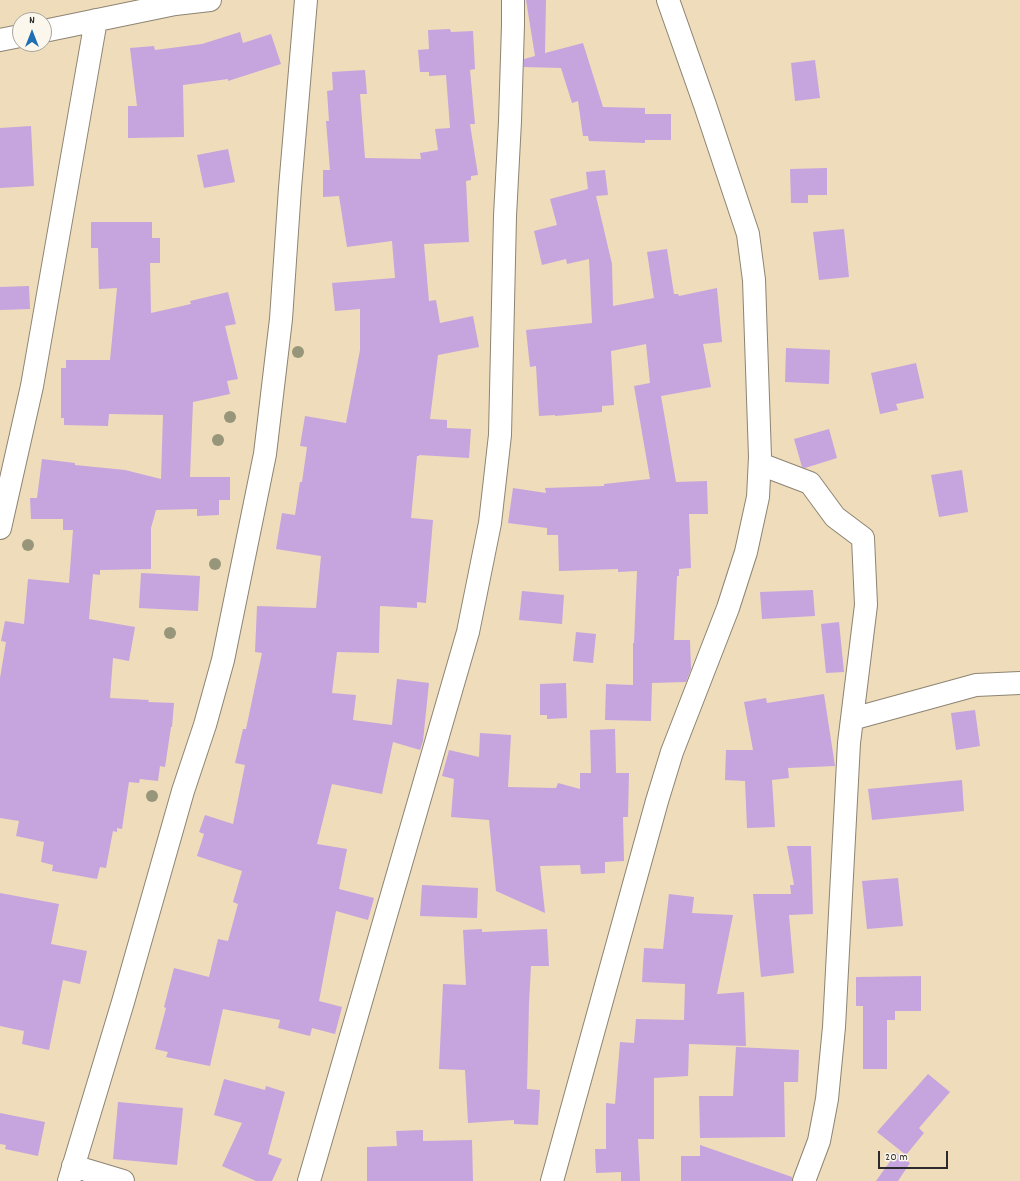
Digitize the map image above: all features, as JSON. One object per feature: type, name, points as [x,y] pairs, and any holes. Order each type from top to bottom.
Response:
[{"type":"street","points":[[52,29],[175,4],[210,0]]},
{"type":"street","points":[[123,1181],[71,1173],[123,1002],[181,799],[205,726],[223,660],[265,454],[281,319],[290,188],[306,0]]},
{"type":"street","points":[[310,1181],[468,632],[490,523],[500,435],[505,216],[510,120],[513,0]]},
{"type":"street","points":[[552,1181],[659,794],[672,752],[728,608],[746,552],[758,497],[760,464],[754,280],[748,234],[668,0]]},
{"type":"street","points":[[0,528],[32,386],[96,20]]},
{"type":"street","points":[[0,40],[12,38]]},
{"type":"street","points":[[760,464],[810,483],[835,518],[863,538],[866,605],[849,743],[834,1027],[827,1099],[819,1141],[804,1181]]},
{"type":"street","points":[[852,719],[976,685],[1020,683]]},
{"type":"building","points":[[526,0],[546,0],[545,53],[583,43],[603,107],[645,108],[645,114],[671,114],[671,140],[645,140],[645,143],[589,141],[588,136],[583,136],[578,101],[572,103],[561,68],[524,67],[524,59],[535,56]]},
{"type":"building","points":[[450,29],[451,32],[473,31],[475,69],[470,70],[475,124],[470,124],[478,175],[471,176],[471,180],[466,181],[469,242],[424,244],[429,301],[436,300],[440,323],[473,316],[479,347],[438,355],[430,419],[447,420],[447,428],[471,429],[469,458],[417,456],[411,518],[433,520],[426,603],[417,602],[417,608],[380,606],[379,653],[337,652],[332,693],[356,695],[353,720],[392,725],[397,679],[429,683],[423,741],[420,750],[393,742],[382,794],[332,784],[317,844],[347,849],[339,889],[374,898],[368,920],[336,911],[319,1001],[342,1007],[335,1034],[312,1028],[310,1036],[278,1028],[280,1020],[223,1009],[210,1066],[166,1057],[168,1052],[155,1049],[166,1008],[164,1007],[174,968],[209,977],[218,939],[228,941],[238,904],[233,902],[242,871],[197,856],[204,834],[199,832],[205,815],[233,824],[245,765],[235,763],[243,729],[246,729],[262,653],[255,652],[257,606],[316,608],[321,556],[276,549],[282,513],[295,515],[307,447],[300,446],[305,416],[346,423],[360,350],[360,309],[335,311],[332,283],[395,278],[392,241],[347,247],[339,196],[323,197],[323,170],[330,170],[326,121],[329,121],[327,91],[333,90],[332,72],[365,70],[367,94],[360,94],[365,158],[421,159],[420,153],[438,150],[435,129],[450,128],[446,75],[429,76],[429,72],[420,72],[418,50],[429,49],[428,30]]},
{"type":"building","points":[[240,32],[243,43],[271,34],[281,64],[228,81],[228,79],[183,85],[184,137],[128,138],[128,106],[137,106],[130,48],[154,46],[155,50],[202,44]]},
{"type":"building","points":[[815,60],[820,98],[795,101],[791,63]]},
{"type":"building","points":[[31,126],[34,186],[0,188],[0,128]]},
{"type":"building","points":[[228,149],[235,182],[204,188],[197,155]]},
{"type":"building","points":[[827,168],[827,195],[808,195],[808,203],[791,203],[790,169]]},
{"type":"building","points":[[605,170],[608,195],[596,196],[612,264],[613,306],[654,298],[647,252],[667,249],[674,294],[678,294],[679,296],[717,288],[722,342],[703,344],[711,387],[661,396],[676,482],[707,481],[708,514],[689,514],[691,568],[679,569],[679,576],[677,576],[674,640],[690,640],[691,669],[686,682],[652,683],[651,721],[605,720],[606,684],[633,685],[633,643],[637,571],[618,572],[618,569],[559,571],[558,535],[547,535],[547,528],[508,523],[513,488],[546,493],[545,488],[604,486],[604,484],[650,479],[634,386],[650,383],[646,344],[611,351],[614,405],[602,406],[602,412],[539,416],[536,366],[530,367],[526,330],[592,323],[589,259],[567,264],[566,259],[542,265],[534,231],[557,225],[550,199],[588,189],[586,172]]},
{"type":"building","points":[[91,222],[152,222],[152,238],[160,238],[160,263],[150,263],[151,313],[191,304],[190,301],[228,292],[236,324],[225,326],[238,379],[227,381],[230,394],[193,402],[190,477],[230,477],[230,500],[219,500],[219,515],[197,516],[197,509],[156,510],[151,528],[151,569],[100,570],[100,575],[93,574],[89,619],[135,627],[129,661],[113,658],[110,698],[174,703],[172,727],[165,767],[160,766],[158,781],[140,779],[139,783],[129,782],[122,829],[117,828],[117,832],[113,831],[106,868],[100,867],[97,879],[52,871],[53,865],[41,862],[44,842],[16,836],[19,821],[0,818],[0,678],[6,642],[1,641],[5,621],[24,624],[28,579],[69,583],[73,530],[63,530],[63,519],[31,519],[30,498],[37,498],[42,459],[75,463],[75,465],[125,470],[161,479],[163,415],[109,414],[108,426],[64,425],[64,418],[61,418],[61,368],[66,368],[66,360],[110,360],[117,288],[99,289],[98,248],[91,248]]},
{"type":"building","points":[[844,229],[849,277],[819,280],[813,232]]},
{"type":"building","points":[[29,286],[30,309],[0,310],[0,287]]},
{"type":"building","points":[[786,348],[830,350],[829,384],[785,382]]},
{"type":"building","points":[[916,363],[924,398],[896,404],[898,410],[880,414],[871,373]]},
{"type":"building","points":[[829,429],[837,458],[805,468],[802,467],[794,439]]},
{"type":"building","points":[[962,470],[968,512],[939,517],[931,475]]},
{"type":"building","points":[[141,573],[200,576],[198,611],[139,608]]},
{"type":"building","points":[[813,590],[815,616],[762,619],[760,592]]},
{"type":"building","points":[[522,591],[564,595],[562,624],[519,620]]},
{"type":"building","points":[[839,622],[844,672],[826,673],[821,624]]},
{"type":"building","points":[[576,632],[596,634],[593,663],[573,661]]},
{"type":"building","points":[[566,683],[567,718],[547,719],[547,715],[540,715],[540,684]]},
{"type":"building","points":[[824,694],[835,766],[788,768],[789,778],[772,780],[775,827],[747,828],[745,781],[725,780],[726,750],[753,750],[744,702],[766,698],[767,703]]},
{"type":"building","points":[[975,710],[980,746],[956,750],[951,713]]},
{"type":"building","points":[[615,729],[616,773],[629,773],[628,817],[623,817],[624,861],[605,862],[605,873],[581,874],[580,865],[540,866],[545,913],[496,891],[489,820],[451,817],[454,779],[442,776],[449,750],[479,757],[480,733],[511,735],[508,787],[556,788],[558,783],[580,789],[580,773],[591,773],[590,730]]},
{"type":"building","points":[[962,780],[964,811],[872,820],[868,789]]},
{"type":"building","points":[[787,846],[811,846],[813,914],[789,915],[794,973],[761,977],[753,894],[791,894],[790,885],[794,885]]},
{"type":"building","points":[[898,878],[903,926],[867,929],[862,881]]},
{"type":"building","points":[[422,885],[478,888],[477,918],[420,916]]},
{"type":"building","points":[[0,893],[59,904],[51,944],[87,951],[80,984],[63,980],[49,1050],[22,1044],[24,1031],[0,1026]]},
{"type":"building","points":[[669,894],[694,897],[692,913],[733,915],[717,994],[744,992],[746,1046],[689,1044],[688,1076],[654,1078],[654,1139],[638,1139],[640,1181],[621,1181],[621,1172],[596,1173],[595,1149],[606,1149],[606,1103],[615,1104],[620,1042],[634,1043],[636,1019],[684,1020],[685,984],[642,982],[644,948],[663,949]]},
{"type":"building","points":[[482,929],[482,932],[547,929],[549,966],[531,966],[529,1003],[527,1089],[540,1090],[538,1125],[514,1124],[514,1120],[468,1123],[465,1070],[439,1069],[443,984],[466,985],[463,930]]},
{"type":"building","points":[[921,976],[921,1011],[895,1011],[895,1020],[887,1020],[887,1069],[863,1069],[863,1006],[856,1006],[856,977]]},
{"type":"building","points":[[736,1047],[799,1050],[798,1082],[784,1082],[785,1137],[700,1138],[699,1096],[733,1096]]},
{"type":"building","points":[[928,1074],[950,1092],[919,1128],[924,1133],[906,1155],[877,1132]]},
{"type":"building","points":[[224,1079],[265,1090],[266,1086],[285,1092],[268,1154],[282,1159],[272,1181],[256,1181],[222,1166],[242,1123],[214,1115]]},
{"type":"building","points":[[118,1102],[183,1108],[177,1165],[113,1159]]},
{"type":"building","points":[[0,1113],[45,1122],[38,1156],[5,1149],[6,1145],[0,1144]]},
{"type":"building","points":[[423,1130],[423,1141],[472,1140],[473,1181],[367,1181],[367,1147],[397,1146],[396,1131]]},
{"type":"building","points":[[700,1145],[792,1177],[792,1181],[681,1181],[681,1156],[700,1156]]},
{"type":"building","points":[[896,1153],[910,1163],[898,1181],[876,1181]]}]
